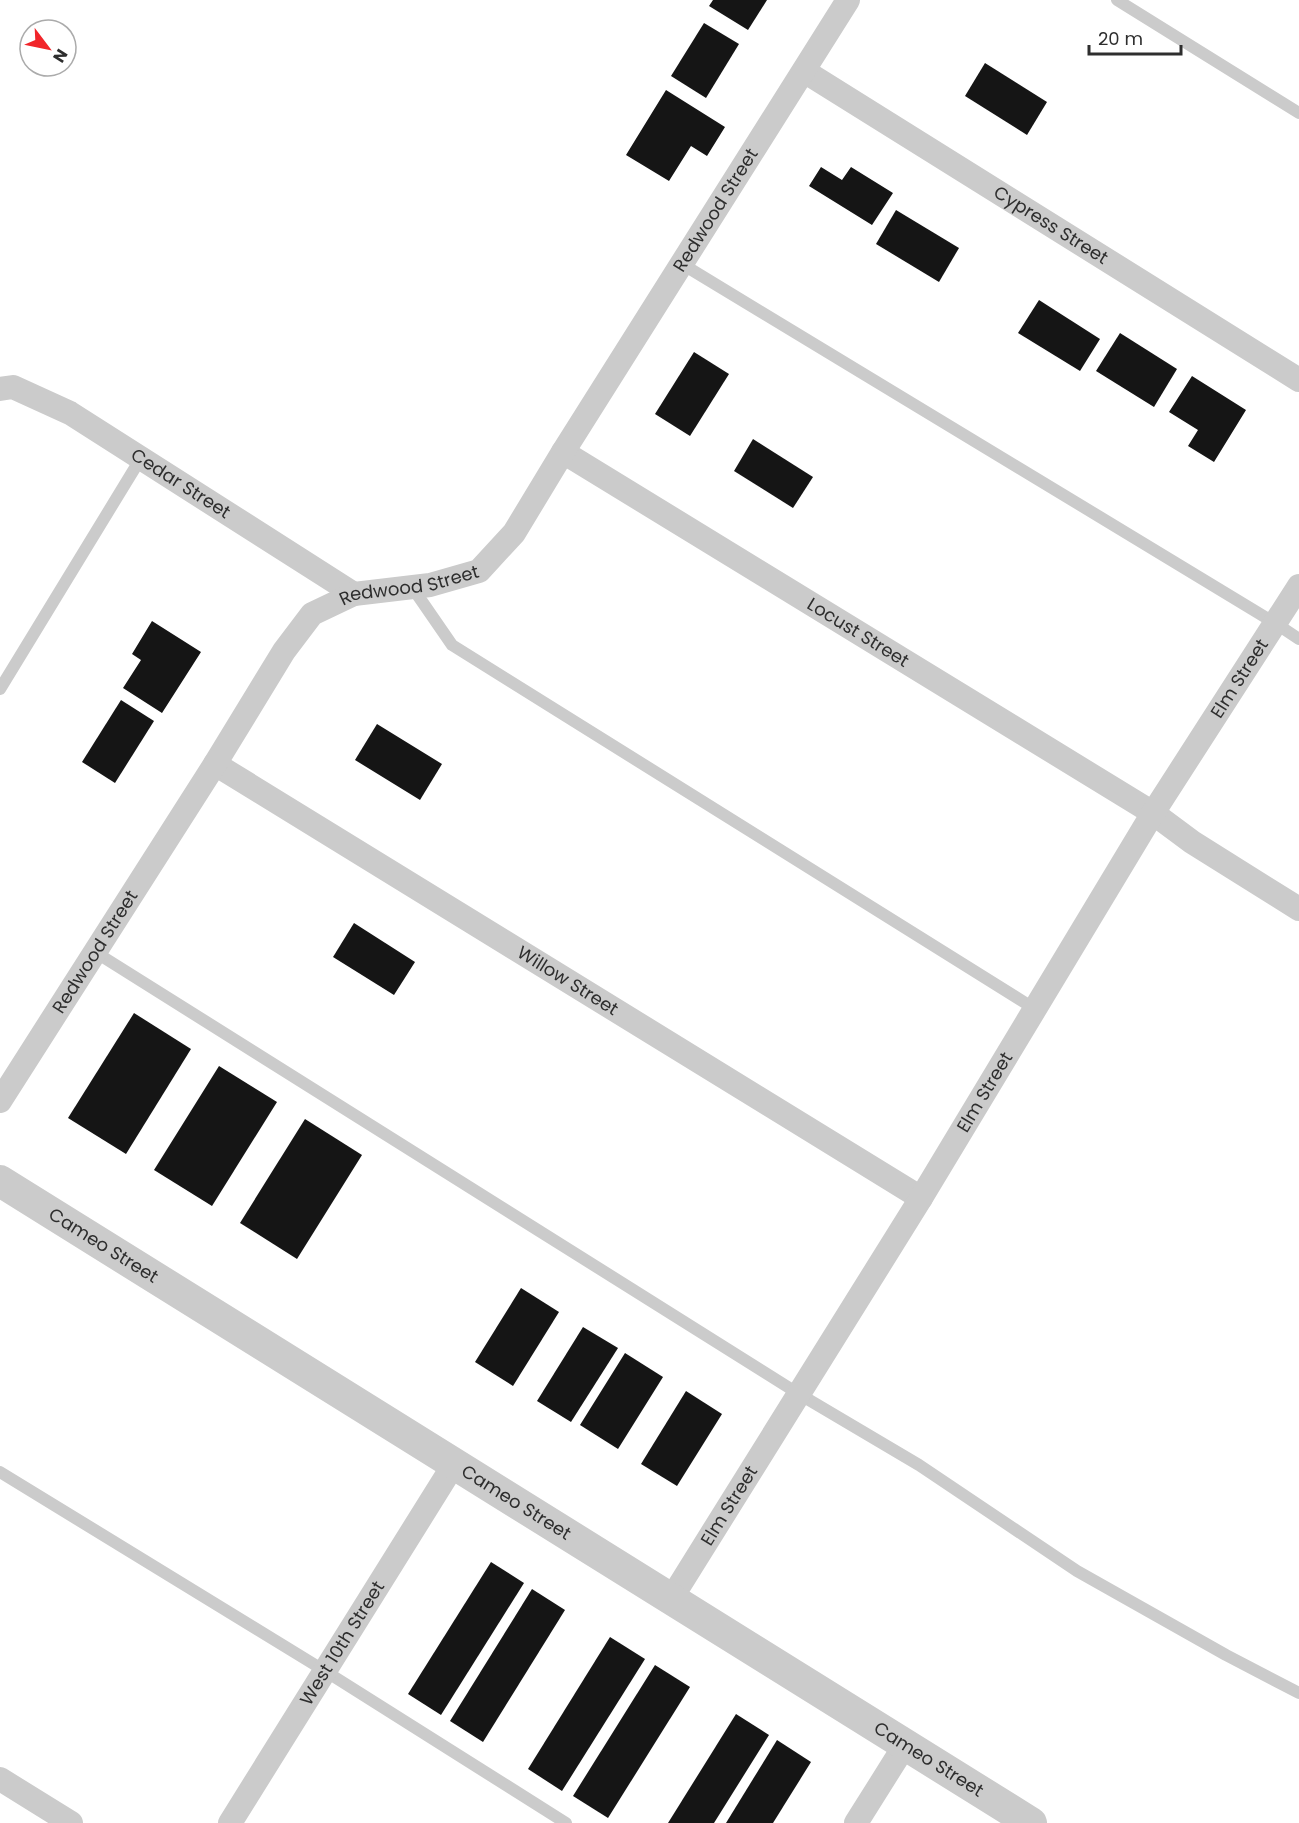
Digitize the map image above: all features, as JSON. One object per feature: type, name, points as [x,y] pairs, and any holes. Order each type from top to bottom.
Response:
[{"type":"street","name":"Redwood Street","points":[[0,1101],[284,651],[312,614],[354,594],[430,585],[479,571],[514,533],[562,452],[848,0]]},
{"type":"street","name":"Cypress Street","points":[[804,72],[1299,380]]},
{"type":"street","name":"Cedar Street","points":[[0,389],[13,387],[70,413],[354,594]]},
{"type":"street","name":"Locust Street","points":[[562,452],[1154,813],[1192,842],[1299,909]]},
{"type":"street","name":"Elm Street","points":[[671,1599],[921,1198],[1154,813],[1299,586]]},
{"type":"street","name":"Willow Street","points":[[214,764],[921,1198]]},
{"type":"street","name":"Cameo Street","points":[[3,1190],[454,1464],[1030,1823]]},
{"type":"street","name":"West 10th Street","points":[[230,1823],[454,1464]]},
{"type":"street","points":[[856,1823],[905,1745]]},
{"type":"street","points":[[0,1779],[71,1823]]},
{"type":"lane","points":[[1116,0],[1299,113]]},
{"type":"lane","points":[[682,264],[1299,639]]},
{"type":"lane","points":[[0,688],[141,458]]},
{"type":"lane","points":[[412,587],[452,645],[1035,1009]]},
{"type":"lane","points":[[95,952],[799,1394],[919,1465],[1077,1571],[1226,1655],[1299,1693]]},
{"type":"lane","points":[[0,1472],[325,1671],[566,1823]]},
{"type":"building","points":[[713,0],[767,0],[748,30],[709,6]]},
{"type":"building","points":[[704,23],[739,44],[706,98],[671,76]]},
{"type":"building","points":[[985,63],[1047,102],[1027,135],[965,96]]},
{"type":"building","points":[[666,90],[725,127],[707,156],[691,146],[669,181],[626,155]]},
{"type":"building","points":[[821,167],[842,180],[851,167],[893,193],[872,225],[809,186]]},
{"type":"building","points":[[896,210],[959,248],[939,282],[876,244]]},
{"type":"building","points":[[1039,300],[1100,339],[1080,371],[1018,333]]},
{"type":"building","points":[[1120,333],[1177,369],[1154,407],[1096,371]]},
{"type":"building","points":[[694,352],[729,374],[690,436],[655,414]]},
{"type":"building","points":[[1192,376],[1246,410],[1214,462],[1188,446],[1198,430],[1169,412]]},
{"type":"building","points":[[753,439],[813,477],[793,508],[734,471]]},
{"type":"building","points":[[152,621],[201,652],[162,713],[123,688],[141,660],[132,654]]},
{"type":"building","points":[[121,700],[154,721],[115,783],[82,762]]},
{"type":"building","points":[[377,724],[442,764],[420,800],[355,760]]},
{"type":"building","points":[[354,923],[415,962],[394,995],[333,957]]},
{"type":"building","points":[[134,1013],[191,1049],[126,1154],[68,1118]]},
{"type":"building","points":[[219,1066],[277,1102],[212,1206],[154,1170]]},
{"type":"building","points":[[305,1119],[362,1155],[297,1259],[240,1223]]},
{"type":"building","points":[[521,1288],[559,1312],[513,1386],[475,1362]]},
{"type":"building","points":[[583,1327],[618,1348],[571,1422],[537,1401]]},
{"type":"building","points":[[625,1353],[663,1377],[618,1449],[580,1425]]},
{"type":"building","points":[[686,1391],[722,1414],[677,1486],[641,1464]]},
{"type":"building","points":[[491,1562],[524,1583],[441,1715],[408,1694]]},
{"type":"building","points":[[532,1589],[565,1610],[483,1742],[450,1721]]},
{"type":"building","points":[[610,1637],[645,1659],[562,1791],[528,1769]]},
{"type":"building","points":[[655,1665],[690,1687],[608,1818],[573,1796]]},
{"type":"building","points":[[736,1714],[769,1735],[714,1823],[668,1823]]},
{"type":"building","points":[[777,1740],[811,1762],[773,1823],[726,1823]]}]
